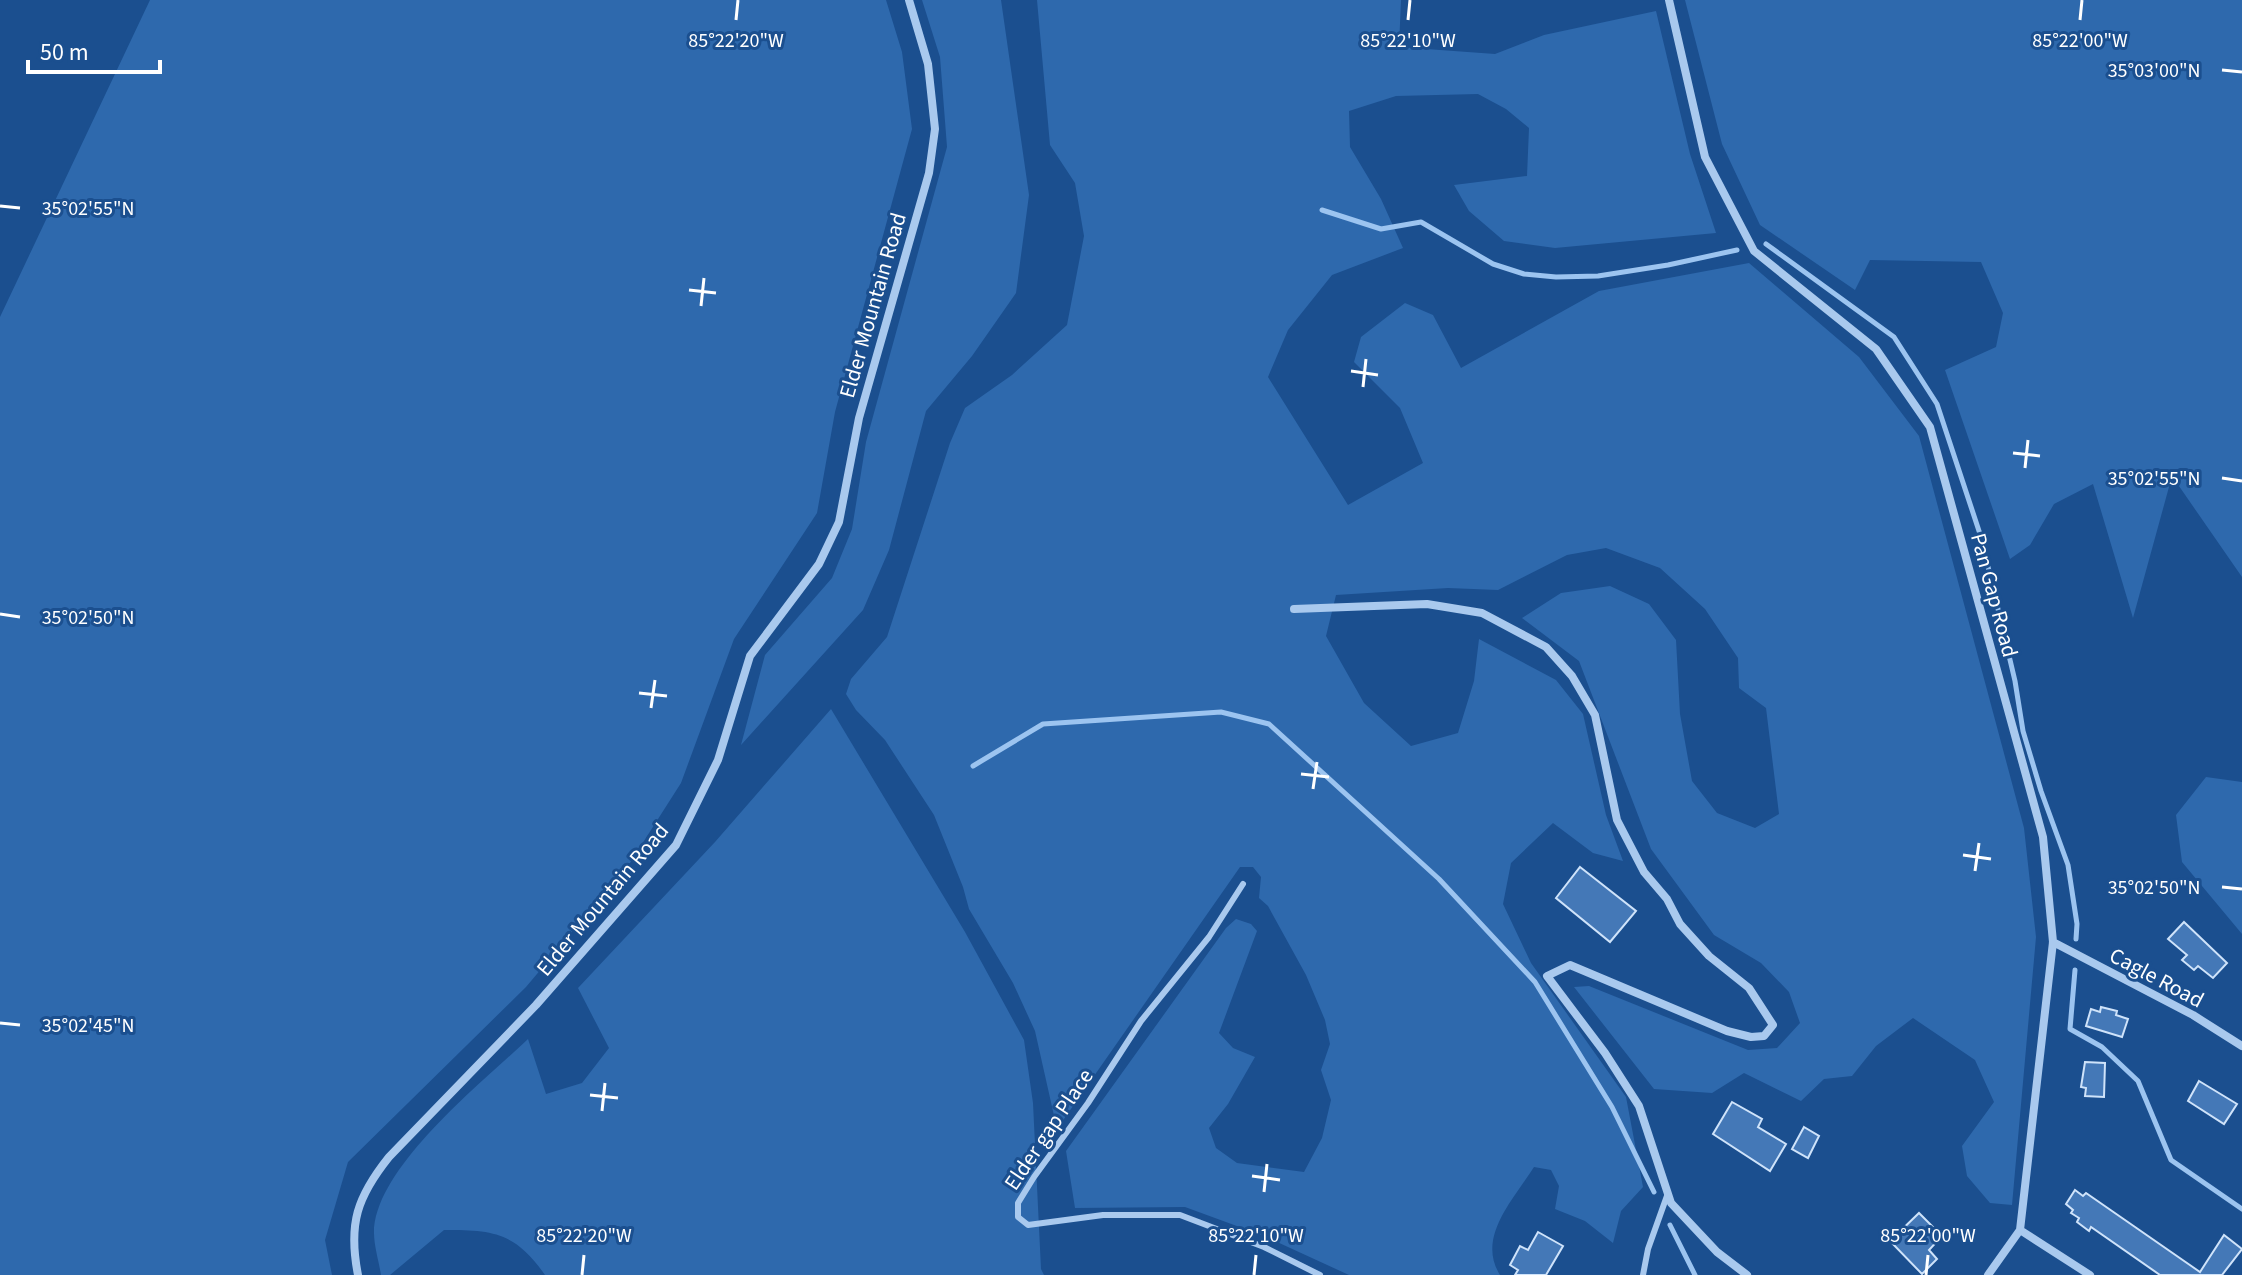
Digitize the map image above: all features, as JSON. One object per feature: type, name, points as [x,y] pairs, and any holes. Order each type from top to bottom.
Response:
[{"type":"street","name":"Elder Mountain Road","points":[[358,1275],[355,1224],[360,1200],[372,1178],[536,1005],[676,845],[718,760],[750,656],[819,564],[839,522],[859,418],[929,173],[935,129],[928,64],[909,0]]},
{"type":"street","name":"Pan Gap Road","points":[[1669,0],[1705,157],[1754,251],[1876,349],[1930,427],[2043,837],[2053,942],[2020,1230],[1988,1275]]},
{"type":"street","points":[[1294,609],[1427,604],[1482,613],[1546,647],[1572,676],[1595,715],[1617,820],[1644,872],[1667,899],[1680,924],[1709,956],[1749,988],[1773,1025],[1764,1036],[1751,1037],[1727,1031],[1570,965],[1547,976],[1605,1053],[1639,1106],[1671,1203],[1695,1231],[1747,1275]]},
{"type":"street","name":"Cagle Road","points":[[2053,942],[2193,1015],[2242,1046]]},
{"type":"street","points":[[2020,1230],[2090,1275]]},
{"type":"lane","name":"Elder gap Place","points":[[1243,884],[1209,937],[1141,1021],[1088,1103],[1034,1177],[1018,1203],[1018,1217],[1028,1225],[1103,1215],[1180,1215],[1264,1247],[1320,1275]]},
{"type":"lane","points":[[1643,1275],[1648,1249],[1668,1193]]},
{"type":"shaded area","points":[[150,0],[886,0],[902,52],[912,129],[835,412],[817,513],[734,639],[681,783],[628,866],[526,987],[348,1162],[325,1240],[332,1275],[0,1275],[0,317]]},
{"type":"shaded area","points":[[922,0],[1001,0],[1029,195],[1016,293],[972,356],[926,411],[889,550],[863,610],[741,745],[765,655],[832,578],[852,529],[866,442],[947,147],[940,57]]},
{"type":"shaded area","points":[[1037,0],[1401,0],[1399,47],[1495,54],[1544,35],[1656,11],[1690,154],[1716,233],[1555,248],[1504,241],[1469,211],[1454,185],[1527,176],[1529,128],[1506,109],[1478,94],[1396,96],[1349,111],[1350,147],[1381,199],[1403,248],[1332,275],[1288,330],[1268,377],[1348,505],[1423,463],[1400,408],[1354,362],[1361,337],[1405,303],[1433,315],[1461,368],[1599,291],[1749,263],[1859,357],[1919,436],[2024,828],[2036,937],[2012,1205],[1990,1203],[1967,1176],[1962,1146],[1994,1102],[1975,1060],[1913,1018],[1876,1046],[1852,1076],[1824,1079],[1801,1101],[1744,1073],[1712,1093],[1654,1089],[1574,987],[1589,986],[1748,1050],[1777,1048],[1800,1023],[1789,992],[1761,963],[1714,935],[1651,849],[1579,661],[1522,618],[1561,593],[1610,586],[1649,604],[1676,640],[1680,714],[1692,781],[1717,813],[1755,828],[1779,814],[1766,708],[1739,688],[1738,658],[1705,609],[1660,568],[1606,548],[1567,555],[1498,590],[1448,588],[1336,595],[1326,636],[1364,703],[1411,746],[1458,733],[1474,681],[1479,639],[1556,680],[1583,714],[1606,815],[1623,861],[1593,853],[1553,823],[1511,863],[1503,904],[1531,963],[1626,1097],[1643,1187],[1621,1211],[1613,1243],[1585,1221],[1555,1209],[1559,1186],[1551,1170],[1534,1167],[1508,1205],[1495,1233],[1492,1247],[1500,1275],[1349,1275],[1264,1236],[1185,1207],[1075,1208],[1066,1151],[1226,928],[1236,919],[1251,924],[1257,931],[1219,1033],[1233,1048],[1255,1057],[1228,1104],[1209,1128],[1216,1148],[1237,1163],[1304,1172],[1322,1138],[1331,1100],[1321,1070],[1330,1044],[1325,1020],[1306,975],[1268,906],[1259,898],[1261,877],[1253,867],[1240,867],[1057,1129],[1035,1031],[1013,983],[969,909],[934,815],[885,740],[856,710],[846,694],[851,679],[887,637],[950,443],[965,408],[1012,375],[1067,325],[1084,236],[1075,183],[1050,145]]},
{"type":"shaded area","points":[[1685,0],[2242,0],[2242,577],[2172,476],[2133,618],[2093,484],[2054,504],[2030,545],[2010,559],[1945,370],[1996,347],[2003,313],[1981,262],[1870,260],[1855,290],[1760,225],[1722,144]]},
{"type":"shaded area","points":[[831,709],[965,932],[1024,1040],[1033,1103],[1041,1269],[1044,1275],[545,1275],[523,1250],[502,1236],[444,1230],[390,1275],[381,1275],[374,1233],[379,1208],[392,1181],[411,1154],[459,1102],[528,1039],[546,1094],[582,1083],[609,1048],[578,988],[715,842]]},
{"type":"shaded area","points":[[2206,777],[2242,782],[2242,934],[2182,862],[2176,815]]},
{"type":"building","points":[[1580,867],[1636,911],[1610,942],[1556,898]]},
{"type":"building","points":[[2184,922],[2227,963],[2213,978],[2198,966],[2194,970],[2182,960],[2187,955],[2168,939]]},
{"type":"building","points":[[2101,1007],[2117,1011],[2116,1015],[2128,1019],[2122,1037],[2086,1026],[2091,1009],[2100,1012]]},
{"type":"building","points":[[2085,1062],[2105,1063],[2104,1097],[2085,1096],[2086,1088],[2081,1087]]},
{"type":"building","points":[[2199,1081],[2237,1104],[2224,1124],[2188,1101]]},
{"type":"building","points":[[1732,1102],[1762,1119],[1758,1127],[1786,1144],[1770,1171],[1713,1134]]},
{"type":"building","points":[[1804,1127],[1819,1136],[1808,1158],[1792,1149]]},
{"type":"building","points":[[2075,1190],[2083,1196],[2086,1193],[2200,1272],[2224,1235],[2242,1249],[2222,1275],[2160,1275],[2091,1227],[2089,1231],[2077,1222],[2079,1218],[2071,1213],[2073,1210],[2066,1204]]},
{"type":"building","points":[[1919,1213],[1942,1236],[1929,1250],[1937,1259],[1922,1274],[1890,1241]]},
{"type":"building","points":[[1538,1232],[1563,1246],[1546,1275],[1515,1275],[1518,1270],[1510,1265],[1520,1246],[1528,1250]]},
{"type":"waterway","points":[[1322,210],[1381,229],[1421,222],[1493,264],[1524,274],[1598,276],[1737,250]]},
{"type":"waterway","points":[[1766,244],[1894,337],[1937,404],[1981,537],[2015,681],[2023,731],[2068,865],[2077,924],[2076,939]]},
{"type":"waterway","points":[[973,766],[1043,724],[1221,712],[1269,724],[1439,879],[1535,982],[1612,1107],[1654,1192]]},
{"type":"waterway","points":[[2075,970],[2070,1029],[2102,1047],[2138,1081],[2171,1160],[2242,1209]]},
{"type":"waterway","points":[[1670,1225],[1695,1275]]}]
